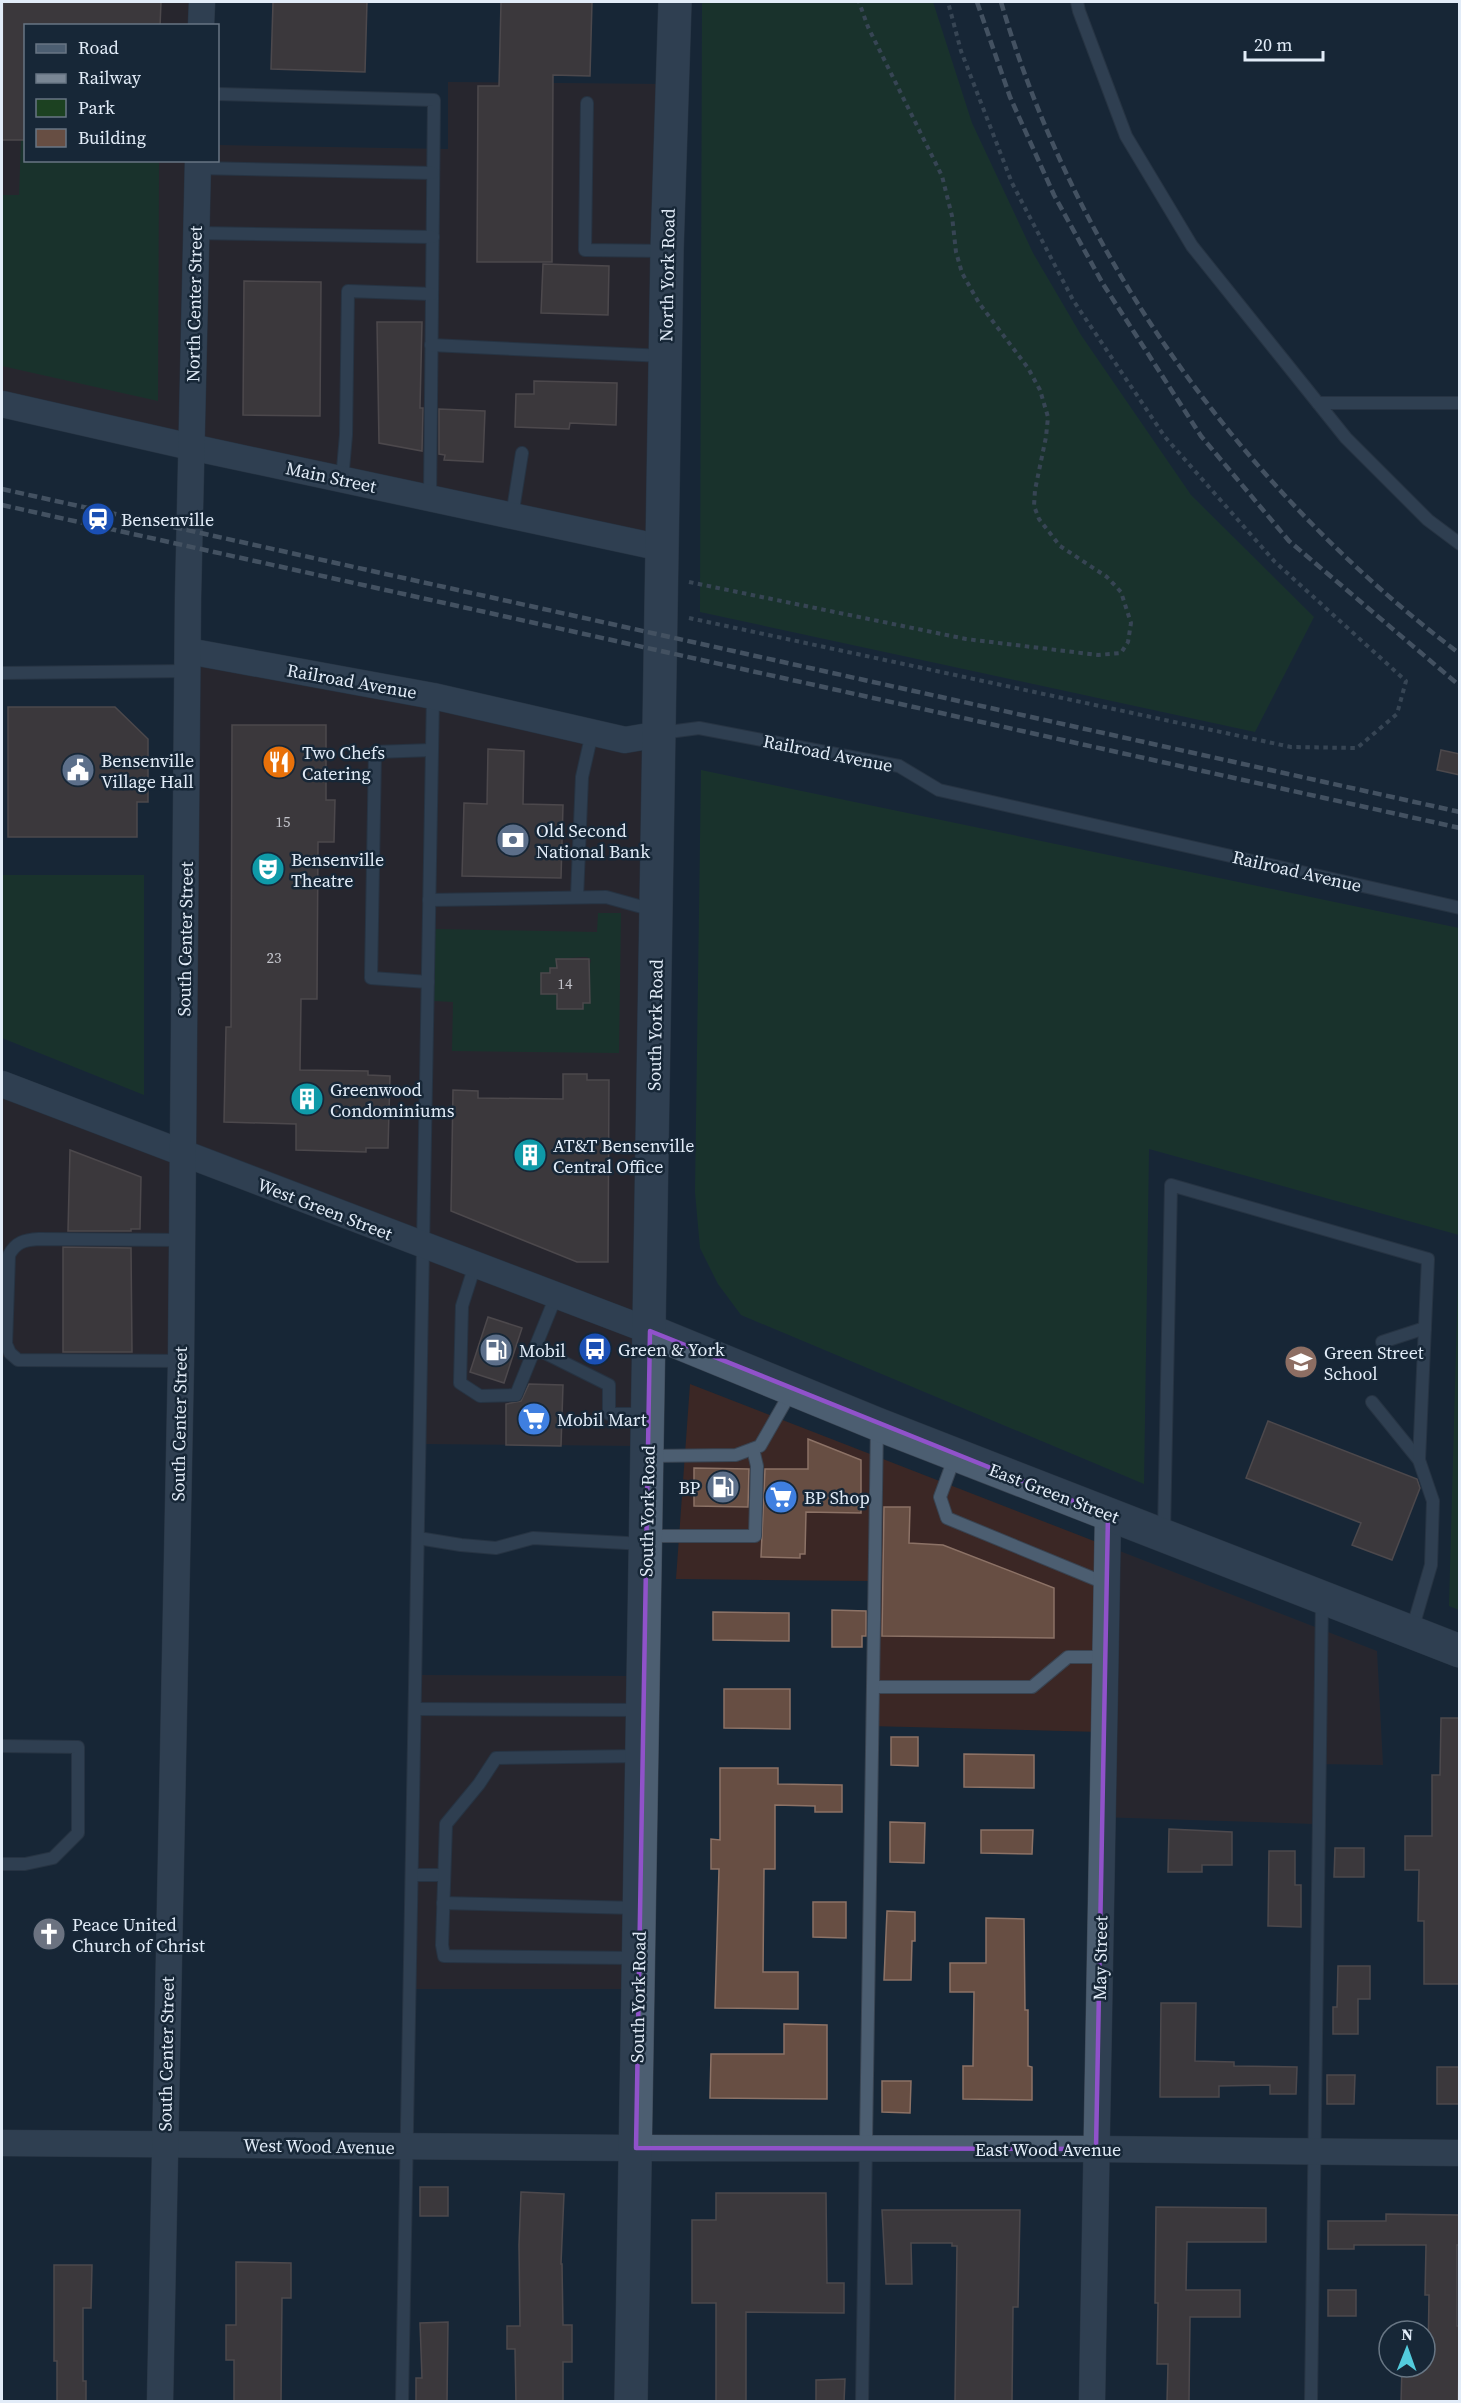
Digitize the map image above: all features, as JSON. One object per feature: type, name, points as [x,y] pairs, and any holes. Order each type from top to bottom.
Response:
[{"type":"main road","name":"North York Road","points":[[662,562],[667,250],[675,2]]},
{"type":"main road","name":"South York Road","points":[[631,2402],[662,562]]},
{"type":"main road","name":"East Green Street","points":[[650,1331],[877,1424],[1460,1651]]},
{"type":"street","points":[[201,24],[202,2]]},
{"type":"street","name":"North Center Street","points":[[190,447],[198,164]]},
{"type":"street","name":"Main Street","points":[[2,404],[512,516],[662,562]]},
{"type":"street","name":"South Center Street","points":[[160,2402],[181,1361],[190,447]]},
{"type":"street","name":"Railroad Avenue","points":[[188,661],[433,696],[625,740],[660,734]]},
{"type":"street","name":"West Green Street","points":[[2,1084],[650,1331]]},
{"type":"street","name":"May Street","points":[[1092,2402],[1108,1515]]},
{"type":"street","name":"West Wood Avenue","points":[[2,2143],[636,2148]]},
{"type":"street","name":"East Wood Avenue","points":[[636,2148],[1460,2153]]},
{"type":"lane","points":[[1077,2],[1126,136],[1192,246],[1346,438],[1428,520],[1460,544]]},
{"type":"lane","points":[[219,94],[434,100],[430,498]]},
{"type":"lane","points":[[587,103],[585,250],[667,250]]},
{"type":"lane","points":[[198,164],[433,173]]},
{"type":"lane","points":[[196,233],[433,237]]},
{"type":"lane","points":[[342,480],[346,435],[348,291],[432,294]]},
{"type":"lane","points":[[431,345],[665,357]]},
{"type":"lane","points":[[1318,403],[1460,403]]},
{"type":"lane","points":[[512,516],[522,453]]},
{"type":"lane","points":[[2,673],[188,661]]},
{"type":"lane","points":[[402,2402],[433,696]]},
{"type":"lane","name":"Railroad Avenue","points":[[660,734],[699,728],[899,766],[939,790],[1460,908]]},
{"type":"lane","points":[[577,897],[582,777],[592,733]]},
{"type":"lane","points":[[428,982],[371,978],[374,800],[375,752],[432,750]]},
{"type":"lane","points":[[429,900],[606,897],[657,912]]},
{"type":"lane","points":[[1164,1537],[1171,1185],[1428,1259],[1419,1460]]},
{"type":"lane","points":[[181,1361],[18,1360],[10,1353],[6,1344],[9,1255],[14,1246],[25,1240],[39,1239],[182,1240]]},
{"type":"lane","points":[[475,1266],[462,1306],[460,1383],[480,1396],[516,1395],[556,1296]]},
{"type":"lane","points":[[1382,1342],[1425,1328]]},
{"type":"lane","points":[[535,1348],[609,1385],[609,1414],[648,1414]]},
{"type":"lane","points":[[648,1456],[736,1455],[760,1446],[792,1390]]},
{"type":"lane","points":[[1372,1402],[1419,1460],[1433,1502],[1431,1565],[1411,1632]]},
{"type":"lane","points":[[862,2402],[877,1424]]},
{"type":"lane","points":[[417,1538],[496,1548],[533,1538],[646,1540],[755,1536],[757,1466],[753,1449]]},
{"type":"lane","points":[[956,1455],[940,1497],[947,1518],[1107,1584]]},
{"type":"lane","points":[[1311,2402],[1322,1596]]},
{"type":"lane","points":[[874,1687],[1032,1687],[1068,1657],[1105,1657]]},
{"type":"lane","points":[[415,1708],[643,1710]]},
{"type":"lane","points":[[2,1746],[78,1747],[78,1833],[52,1858],[25,1864],[2,1864]]},
{"type":"lane","points":[[639,1958],[444,1956],[442,1945],[446,1824],[479,1784],[496,1758],[642,1756]]},
{"type":"lane","points":[[412,1875],[444,1875]]},
{"type":"lane","points":[[443,1904],[640,1908]]},
{"type":"path","points":[[662,562],[966,639],[1098,655],[1121,653],[1128,642],[1131,622],[1121,592],[1107,578],[1060,546],[1039,519],[1034,506],[1035,490],[1048,417],[1040,390],[1028,368],[979,303],[962,273],[942,176],[873,36],[859,2]]},
{"type":"path","points":[[661,612],[1291,747],[1357,748],[1397,714],[1406,681],[1275,562],[1165,437],[1073,300],[1012,183],[961,51],[948,2]]},
{"type":"highlighted area","points":[[650,1331],[1108,1515],[1096,2149],[636,2148]]},
{"type":"shaded area","points":[[2,2],[197,2],[197,24],[24,24],[24,162],[219,162],[219,145],[448,149],[448,82],[664,84],[658,542],[2,397]]},
{"type":"shaded area","points":[[194,647],[652,754],[642,1322],[190,1149]]},
{"type":"shaded area","points":[[2,1089],[178,1158],[177,1357],[2,1357]]},
{"type":"shaded area","points":[[426,1251],[644,1335],[641,1446],[424,1444]]},
{"type":"shaded area","points":[[690,1384],[1377,1651],[1383,1765],[1316,1764],[1315,1824],[1098,1817],[1101,1732],[869,1726],[870,1581],[676,1579]]},
{"type":"shaded area","points":[[420,1675],[638,1676],[634,1989],[415,1989]]},
{"type":"green space","points":[[702,2],[933,2],[972,123],[1033,253],[1081,335],[1191,495],[1314,617],[1255,732],[700,612]]},
{"type":"green space","points":[[21,140],[24,140],[24,162],[159,162],[158,401],[2,366],[2,195],[19,195]]},
{"type":"green space","points":[[701,770],[1459,928],[1459,1235],[1149,1149],[1144,1484],[741,1315],[718,1284],[700,1248],[695,1192]]},
{"type":"green space","points":[[2,875],[144,875],[144,1095],[2,1038]]},
{"type":"green space","points":[[598,913],[621,913],[619,1053],[452,1051],[453,1002],[434,1001],[435,929],[597,932]],"holes":[[[587,957],[591,960],[589,968],[590,1003],[583,1003],[557,994],[541,993],[541,973],[550,973],[550,968],[557,968],[557,959]]]},
{"type":"green space","points":[[1459,1240],[1460,1610],[1449,1606]]},
{"type":"building","points":[[3,2],[161,2],[160,24],[24,24],[24,140],[2,140]]},
{"type":"building","points":[[273,2],[367,2],[365,72],[271,69]]},
{"type":"building","points":[[501,2],[592,2],[590,76],[553,75],[552,262],[477,262],[478,86],[499,86]]},
{"type":"building","points":[[543,264],[609,266],[608,315],[541,313]]},
{"type":"building","points":[[244,281],[321,282],[320,416],[243,415]]},
{"type":"building","points":[[377,322],[422,322],[420,408],[423,408],[422,451],[379,443]]},
{"type":"building","points":[[534,381],[617,383],[616,425],[570,423],[569,429],[515,427],[516,394],[534,394]]},
{"type":"building","points":[[439,409],[485,411],[483,462],[444,460],[445,455],[439,454]]},
{"type":"building","name":"Bensenville Village Hall","points":[[8,707],[115,707],[148,739],[148,802],[137,802],[137,837],[8,837]]},
{"type":"building","points":[[232,725],[326,725],[326,800],[335,800],[334,842],[318,842],[317,999],[301,999],[300,1070],[368,1071],[368,1075],[390,1076],[388,1148],[366,1148],[366,1152],[296,1150],[296,1124],[224,1122],[226,1027],[231,1027]]},
{"type":"building","name":"Old Second National Bank","points":[[488,749],[524,751],[523,804],[563,805],[561,878],[462,876],[464,803],[487,804]]},
{"type":"building","points":[[1441,750],[1460,754],[1460,775],[1437,770]]},
{"type":"building","points":[[556,959],[589,959],[590,1003],[583,1003],[583,1009],[557,1009],[557,994],[541,994],[541,973],[550,973],[550,968],[557,968]]},
{"type":"building","name":"AT&T Bensenville Central Office","points":[[563,1074],[587,1074],[587,1080],[609,1080],[608,1262],[577,1262],[451,1211],[453,1090],[478,1091],[478,1098],[563,1099]]},
{"type":"building","points":[[70,1150],[141,1177],[140,1229],[68,1231]]},
{"type":"building","points":[[63,1247],[131,1248],[132,1352],[63,1352]]},
{"type":"building","name":"Mobil","points":[[488,1317],[522,1328],[504,1383],[470,1372]]},
{"type":"building","name":"Mobil Mart","points":[[529,1384],[563,1385],[561,1446],[506,1445],[506,1404],[521,1401]]},
{"type":"building","points":[[1268,1421],[1417,1479],[1420,1488],[1392,1560],[1352,1545],[1361,1523],[1246,1478]]},
{"type":"building","points":[[808,1439],[861,1460],[861,1513],[806,1512],[805,1554],[800,1554],[800,1558],[761,1557],[765,1469],[808,1469]]},
{"type":"building","name":"BP","points":[[694,1468],[749,1469],[748,1507],[694,1506]]},
{"type":"building","points":[[884,1507],[910,1507],[909,1543],[943,1545],[1054,1588],[1054,1638],[882,1636]]},
{"type":"building","points":[[832,1610],[866,1611],[866,1636],[862,1636],[862,1647],[832,1647]]},
{"type":"building","points":[[713,1612],[789,1613],[789,1641],[713,1640]]},
{"type":"building","points":[[724,1689],[790,1689],[790,1729],[724,1728]]},
{"type":"building","points":[[1441,1718],[1460,1718],[1460,1984],[1424,1984],[1424,1921],[1418,1921],[1419,1870],[1405,1870],[1405,1836],[1432,1836],[1432,1775],[1440,1775]]},
{"type":"building","points":[[891,1737],[918,1737],[918,1766],[891,1765]]},
{"type":"building","points":[[964,1754],[1034,1755],[1034,1788],[964,1787]]},
{"type":"building","points":[[720,1768],[778,1768],[778,1784],[842,1785],[842,1812],[815,1812],[815,1806],[775,1805],[775,1869],[764,1869],[763,1972],[798,1972],[798,2009],[715,2008],[719,1869],[711,1869],[711,1839],[720,1840]]},
{"type":"building","points":[[890,1822],[925,1823],[924,1863],[890,1862]]},
{"type":"building","points":[[1169,1829],[1232,1832],[1232,1865],[1202,1865],[1202,1872],[1168,1872]]},
{"type":"building","points":[[981,1830],[1033,1830],[1032,1854],[981,1853]]},
{"type":"building","points":[[1335,1848],[1364,1848],[1364,1877],[1334,1877]]},
{"type":"building","points":[[1269,1851],[1295,1851],[1295,1885],[1301,1885],[1301,1927],[1268,1926]]},
{"type":"building","points":[[813,1902],[846,1902],[846,1938],[813,1937]]},
{"type":"building","points":[[887,1911],[915,1912],[911,1980],[884,1980]]},
{"type":"building","points":[[986,1918],[1024,1919],[1025,2010],[1028,2010],[1028,2066],[1032,2067],[1032,2100],[963,2099],[963,2066],[973,2066],[974,1992],[950,1992],[950,1963],[986,1963]]},
{"type":"building","points":[[1338,1966],[1370,1966],[1370,1999],[1358,1999],[1358,2034],[1333,2034],[1333,2007],[1337,2007]]},
{"type":"building","points":[[1161,2003],[1196,2003],[1195,2061],[1234,2062],[1234,2066],[1297,2067],[1296,2094],[1270,2094],[1270,2085],[1219,2086],[1219,2097],[1160,2097]]},
{"type":"building","points":[[784,2024],[827,2025],[827,2099],[710,2098],[711,2054],[784,2054]]},
{"type":"building","points":[[1437,2067],[1460,2067],[1460,2104],[1437,2104]]},
{"type":"building","points":[[1327,2075],[1355,2075],[1354,2104],[1327,2104]]},
{"type":"building","points":[[882,2081],[911,2081],[910,2113],[882,2112]]},
{"type":"building","points":[[420,2187],[448,2187],[448,2216],[420,2216]]},
{"type":"building","points":[[521,2192],[564,2194],[561,2264],[563,2325],[572,2325],[572,2362],[563,2362],[563,2402],[516,2402],[515,2349],[507,2349],[507,2326],[520,2326]]},
{"type":"building","points":[[716,2193],[826,2193],[827,2283],[844,2283],[844,2313],[746,2312],[746,2402],[716,2402],[716,2303],[692,2303],[692,2220],[716,2220]]},
{"type":"building","points":[[1156,2207],[1266,2208],[1266,2242],[1187,2242],[1186,2290],[1240,2290],[1240,2317],[1190,2317],[1189,2402],[1167,2402],[1168,2364],[1157,2364]]},
{"type":"building","points":[[882,2210],[1020,2210],[1018,2307],[1013,2307],[1012,2402],[955,2402],[957,2246],[952,2246],[952,2243],[911,2243],[912,2284],[886,2284]]},
{"type":"building","points":[[1386,2214],[1460,2215],[1460,2245],[1457,2245],[1457,2326],[1460,2326],[1458,2402],[1401,2402],[1402,2379],[1437,2379],[1437,2319],[1429,2319],[1429,2295],[1425,2295],[1426,2245],[1354,2245],[1354,2249],[1328,2249],[1328,2221],[1386,2221]]},
{"type":"building","points":[[236,2262],[291,2263],[291,2298],[282,2298],[281,2402],[234,2402],[234,2360],[226,2360],[226,2325],[236,2325]]},
{"type":"building","points":[[54,2265],[92,2265],[91,2308],[83,2308],[83,2381],[86,2381],[86,2402],[57,2402],[57,2361],[54,2361]]},
{"type":"building","points":[[1328,2290],[1356,2290],[1356,2316],[1328,2316]]},
{"type":"building","points":[[448,2322],[447,2402],[416,2402],[416,2378],[422,2378],[420,2323]]},
{"type":"building","points":[[845,2379],[844,2402],[816,2402],[816,2380]]},
{"type":"railway","points":[[977,2],[1010,97],[1054,195],[1103,284],[1201,436],[1289,541],[1460,686]]},
{"type":"railway","points":[[1001,2],[1034,98],[1075,190],[1123,279],[1178,364],[1240,445],[1308,520],[1382,590],[1460,654]]},
{"type":"railway","points":[[2,489],[1460,812]]},
{"type":"railway","points":[[2,505],[1460,828]]},
{"type":"place","name":"Bensenville","points":[[98,519]]},
{"type":"place","name":"Two Chefs Catering","points":[[279,762]]},
{"type":"place","name":"Bensenville Village Hall","points":[[78,770]]},
{"type":"place","name":"Old Second National Bank","points":[[513,840]]},
{"type":"place","name":"Bensenville Theatre","points":[[268,869]]},
{"type":"place","name":"Greenwood Condominiums","points":[[307,1099]]},
{"type":"place","name":"AT&T Bensenville Central Office","points":[[530,1155]]},
{"type":"place","name":"Green & York","points":[[595,1349]]},
{"type":"place","name":"Mobil","points":[[496,1350]]},
{"type":"place","name":"Green Street School","points":[[1301,1362]]},
{"type":"place","name":"Mobil Mart","points":[[534,1419]]},
{"type":"place","name":"BP","points":[[723,1487]]},
{"type":"place","name":"BP Shop","points":[[781,1497]]},
{"type":"place","name":"Peace United Church of Christ","points":[[49,1934]]}]
